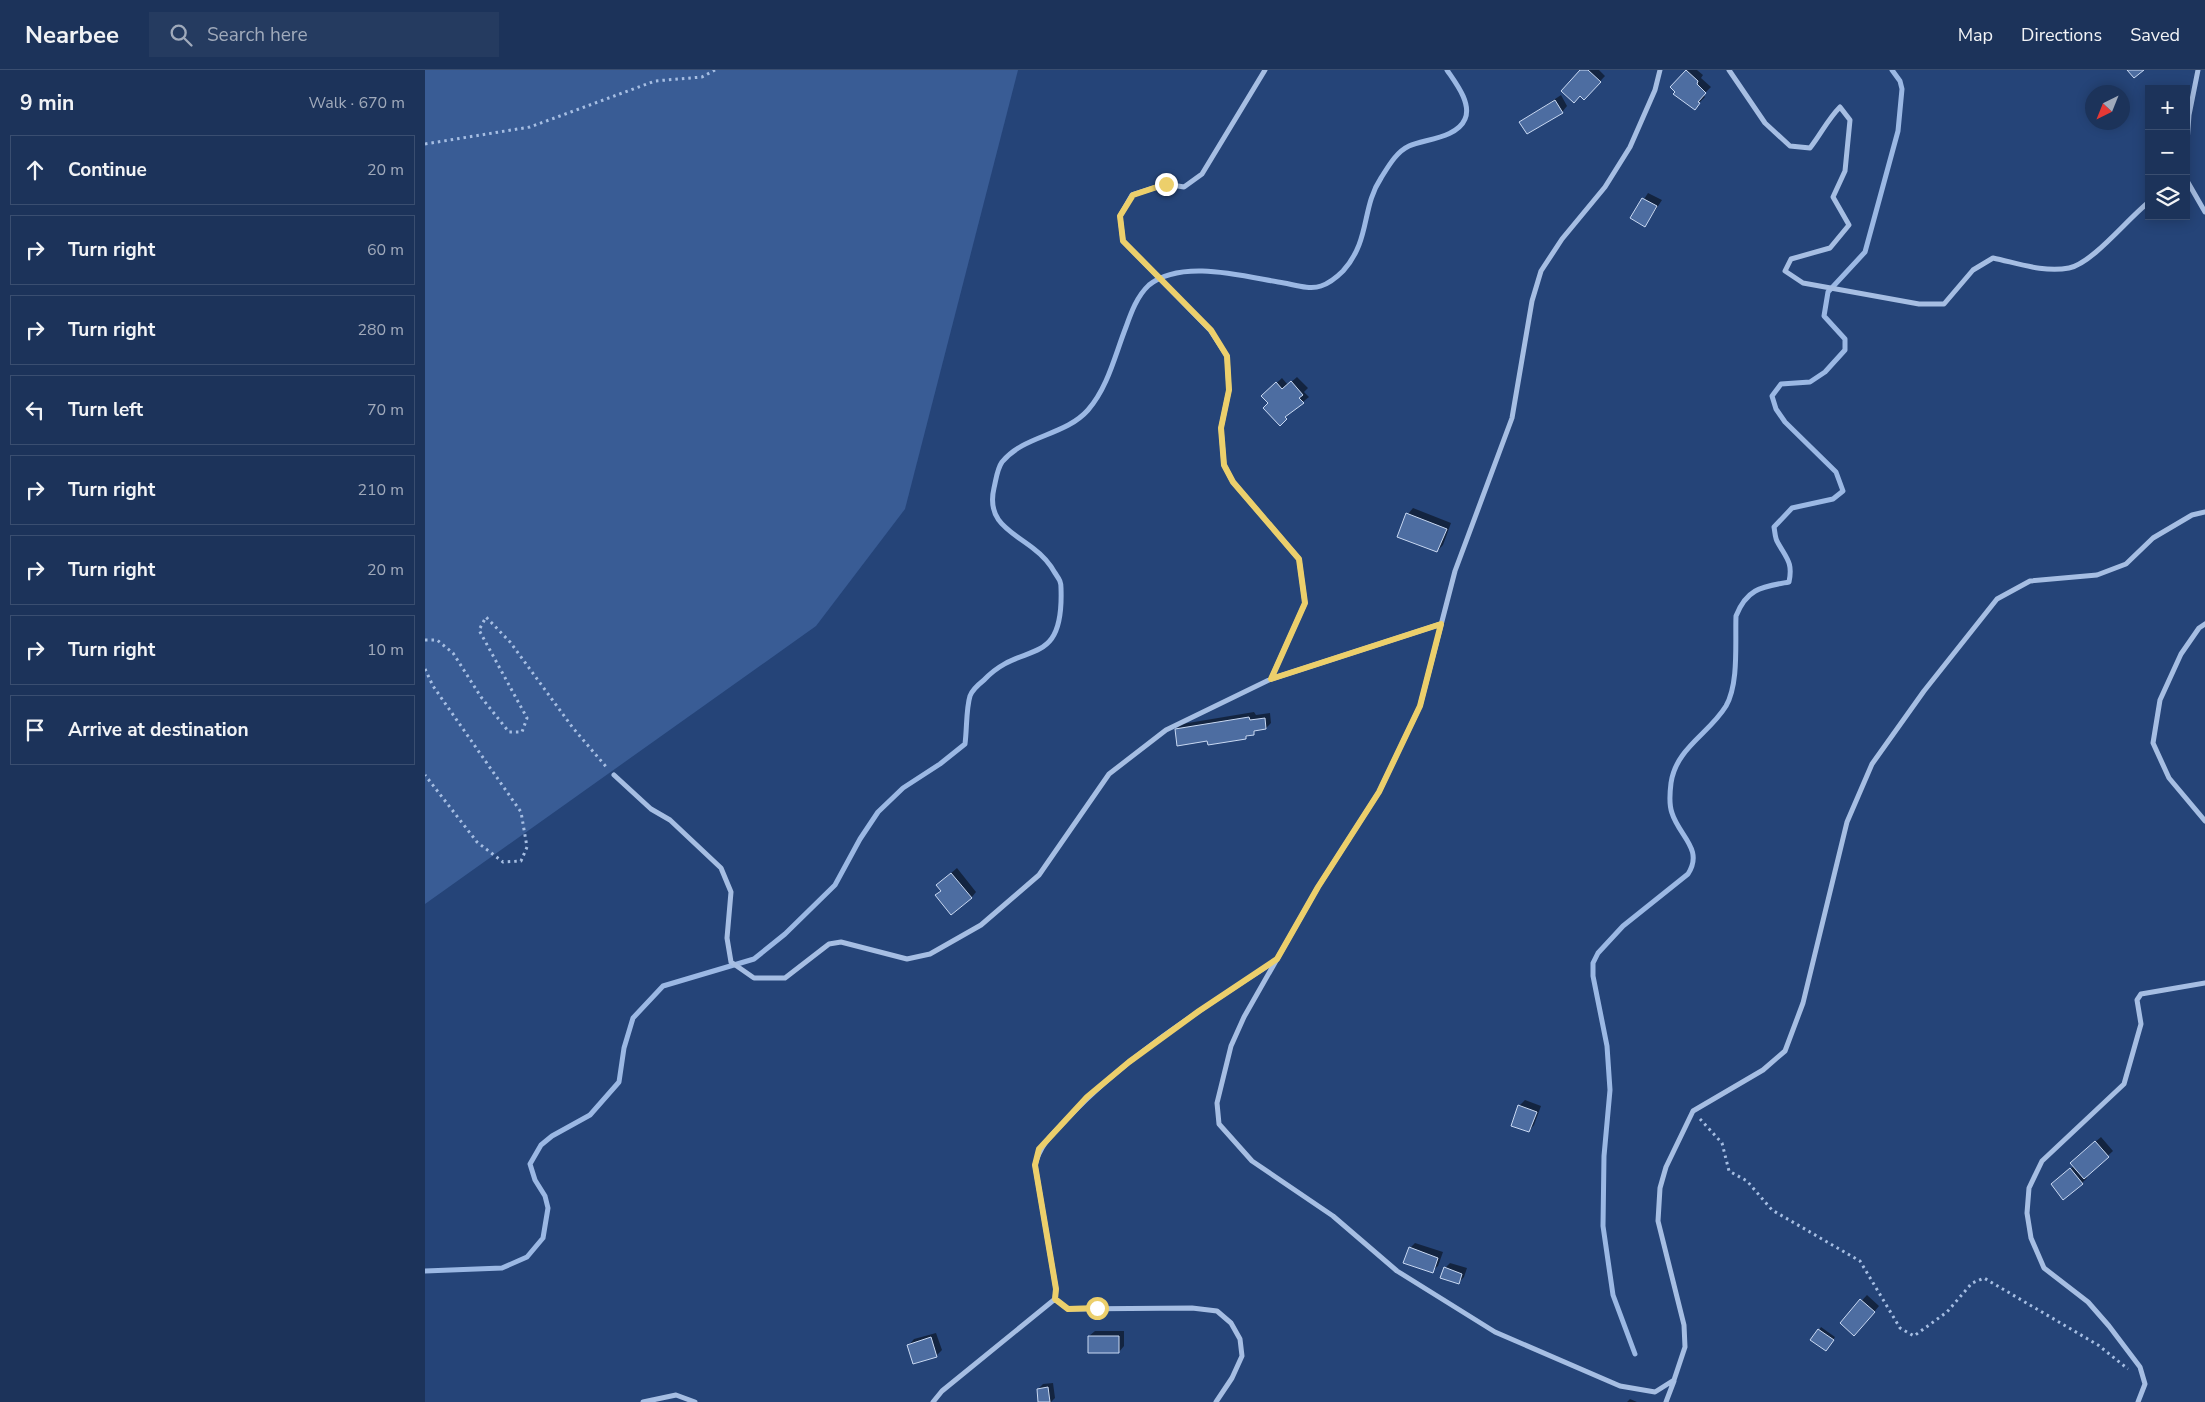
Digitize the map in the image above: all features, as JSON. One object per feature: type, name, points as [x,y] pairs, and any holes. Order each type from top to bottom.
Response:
[{"type":"street","points":[[1265,70],[1202,174],[1184,187],[1166,184],[1133,195],[1120,216],[1123,241],[1211,330],[1227,356],[1229,390],[1221,428],[1224,465],[1233,482],[1299,559],[1305,603],[1271,679]]},
{"type":"street","points":[[1660,70],[1655,90],[1630,147],[1605,187],[1562,239],[1541,271],[1532,301],[1512,418],[1455,571],[1420,706],[1379,792],[1318,887],[1244,1017],[1231,1046],[1217,1103],[1219,1124],[1252,1161],[1333,1216],[1397,1271],[1495,1332],[1620,1386],[1655,1392],[1674,1380]]},
{"type":"street","points":[[1729,70],[1765,123],[1790,146],[1810,148],[1823,132],[1830,117],[1840,107],[1850,120],[1845,171],[1833,197],[1849,225],[1830,248],[1791,259],[1785,271],[1803,283],[1919,304],[1943,304],[1973,270],[1993,258],[2041,268],[2071,268],[2095,253],[2145,205]]},
{"type":"street","points":[[2188,130],[2198,70]]},
{"type":"street","points":[[2190,186],[2205,212]]},
{"type":"street","points":[[1666,1402],[1685,1347],[1684,1325],[1658,1221],[1660,1188],[1666,1167],[1693,1111],[1763,1070],[1785,1051],[1803,1003],[1847,822],[1871,764],[1924,691],[1997,599],[2030,581],[2097,575],[2126,564],[2153,538],[2192,515],[2205,512]]},
{"type":"street","points":[[614,775],[651,809],[670,820],[721,868],[731,892],[727,938],[731,962],[754,978],[785,978],[829,944],[841,942],[907,959],[930,954],[981,925],[1039,875],[1109,774],[1166,730],[1271,679],[1441,624]]},
{"type":"street","points":[[2205,624],[2199,628],[2181,654],[2160,700],[2153,743],[2169,778],[2205,821]]},
{"type":"street","points":[[933,1402],[942,1392],[1055,1299],[1056,1289],[1035,1165],[1039,1149],[1087,1097],[1129,1062],[1199,1011],[1277,959]]},
{"type":"street","points":[[2139,1402],[2145,1384],[2140,1367],[2088,1302],[2044,1268],[2031,1238],[2027,1213],[2029,1188],[2042,1161],[2124,1084],[2141,1024],[2137,1000],[2141,994],[2205,983]]},
{"type":"street","points":[[1055,1299],[1068,1309],[1192,1308],[1217,1311],[1231,1323],[1236,1331],[1240,1339],[1242,1356],[1232,1378],[1216,1402]]},
{"type":"street","points":[[643,1402],[676,1396],[695,1402]]},
{"type":"path","points":[[425,144],[530,126],[655,81],[702,77],[715,70]]},
{"type":"path","points":[[425,640],[437,640],[453,653],[481,697],[509,732],[521,732],[527,718],[479,630],[486,617],[510,642],[573,728],[614,775]]},
{"type":"path","points":[[425,670],[433,686],[521,812],[527,847],[521,861],[503,862],[477,842],[425,775]]},
{"type":"path","points":[[1693,1111],[1722,1143],[1729,1171],[1747,1181],[1772,1210],[1861,1262],[1900,1328],[1914,1336],[1947,1312],[1972,1283],[1984,1278],[2097,1344],[2145,1384]]},
{"type":"shaded area","points":[[425,70],[1018,70],[905,509],[816,626],[425,904]]},
{"type":"building","points":[[1580,70],[1588,70],[1601,82],[1584,100],[1580,96],[1574,103],[1561,91]]},
{"type":"building","points":[[1686,70],[1698,81],[1697,84],[1706,93],[1698,102],[1700,103],[1695,110],[1673,94],[1675,92],[1670,87]]},
{"type":"building","points":[[2127,70],[2144,70],[2134,78]]},
{"type":"building","points":[[1555,100],[1563,113],[1527,134],[1519,122]]},
{"type":"building","points":[[1642,198],[1657,206],[1645,227],[1630,218]]},
{"type":"building","points":[[1291,381],[1303,395],[1299,398],[1304,403],[1285,417],[1287,419],[1280,426],[1263,408],[1268,403],[1261,396],[1276,382],[1282,389]]},
{"type":"building","points":[[1406,513],[1447,529],[1437,552],[1397,537]]},
{"type":"building","points":[[1249,717],[1250,720],[1265,718],[1266,729],[1254,731],[1254,735],[1246,736],[1246,739],[1208,745],[1207,741],[1177,746],[1175,729]]},
{"type":"building","points":[[951,873],[972,898],[951,915],[935,895],[941,891],[936,885]]},
{"type":"building","points":[[1518,1105],[1537,1112],[1529,1132],[1511,1126]]},
{"type":"building","points":[[2095,1141],[2109,1157],[2084,1179],[2070,1163]]},
{"type":"building","points":[[2070,1168],[2083,1184],[2063,1200],[2051,1184]]},
{"type":"building","points":[[1409,1247],[1438,1258],[1433,1273],[1403,1263]]},
{"type":"building","points":[[1444,1267],[1462,1274],[1459,1284],[1440,1278]]},
{"type":"building","points":[[1860,1299],[1875,1312],[1854,1336],[1840,1323]]},
{"type":"building","points":[[1818,1329],[1834,1340],[1826,1351],[1810,1340]]},
{"type":"building","points":[[1088,1336],[1119,1336],[1119,1353],[1088,1353]]},
{"type":"building","points":[[931,1337],[937,1357],[913,1364],[907,1345]]},
{"type":"building","points":[[1048,1387],[1050,1402],[1038,1402],[1037,1389]]},
{"type":"waterway","points":[[425,1271],[502,1268],[527,1257],[543,1238],[548,1208],[545,1196],[535,1180],[530,1164],[541,1145],[552,1136],[590,1115],[619,1082],[624,1048],[633,1018],[663,986],[754,959],[785,934],[835,885],[860,839],[878,812],[903,788],[940,764],[965,744],[969,701],[976,687],[998,668],[1012,660],[1038,650],[1048,643],[1056,632],[1060,614],[1060,582],[1051,566],[1043,557],[1002,525],[997,517],[992,500],[998,471],[1002,462],[1021,446],[1068,425],[1079,419],[1088,410],[1106,381],[1132,310],[1145,289],[1163,277],[1179,272],[1196,271],[1233,274],[1307,287],[1321,286],[1333,280],[1343,271],[1358,248],[1375,189],[1393,160],[1409,146],[1448,134],[1461,125],[1465,119],[1467,113],[1464,100],[1447,70]]},
{"type":"waterway","points":[[1635,1354],[1613,1295],[1603,1226],[1604,1156],[1610,1090],[1607,1046],[1593,976],[1593,963],[1598,953],[1623,926],[1688,874],[1692,865],[1692,850],[1675,821],[1671,810],[1671,783],[1679,760],[1719,716],[1730,697],[1735,675],[1736,616],[1740,607],[1750,594],[1757,590],[1789,582],[1790,566],[1776,540],[1774,527],[1792,508],[1833,499],[1843,491],[1836,472],[1785,422],[1776,409],[1772,396],[1781,384],[1810,382],[1825,372],[1845,350],[1845,339],[1824,316],[1828,292],[1865,252],[1898,131],[1902,89],[1900,81],[1892,70]]},
{"type":"route","points":[[1097,1308],[1068,1309],[1055,1299],[1056,1289],[1035,1165],[1039,1149],[1087,1097],[1129,1062],[1199,1011],[1277,959],[1318,887],[1379,792],[1420,706],[1441,624],[1271,679],[1305,603],[1299,559],[1233,482],[1224,465],[1221,428],[1229,390],[1227,356],[1211,330],[1123,241],[1120,216],[1133,195],[1166,184]]}]
